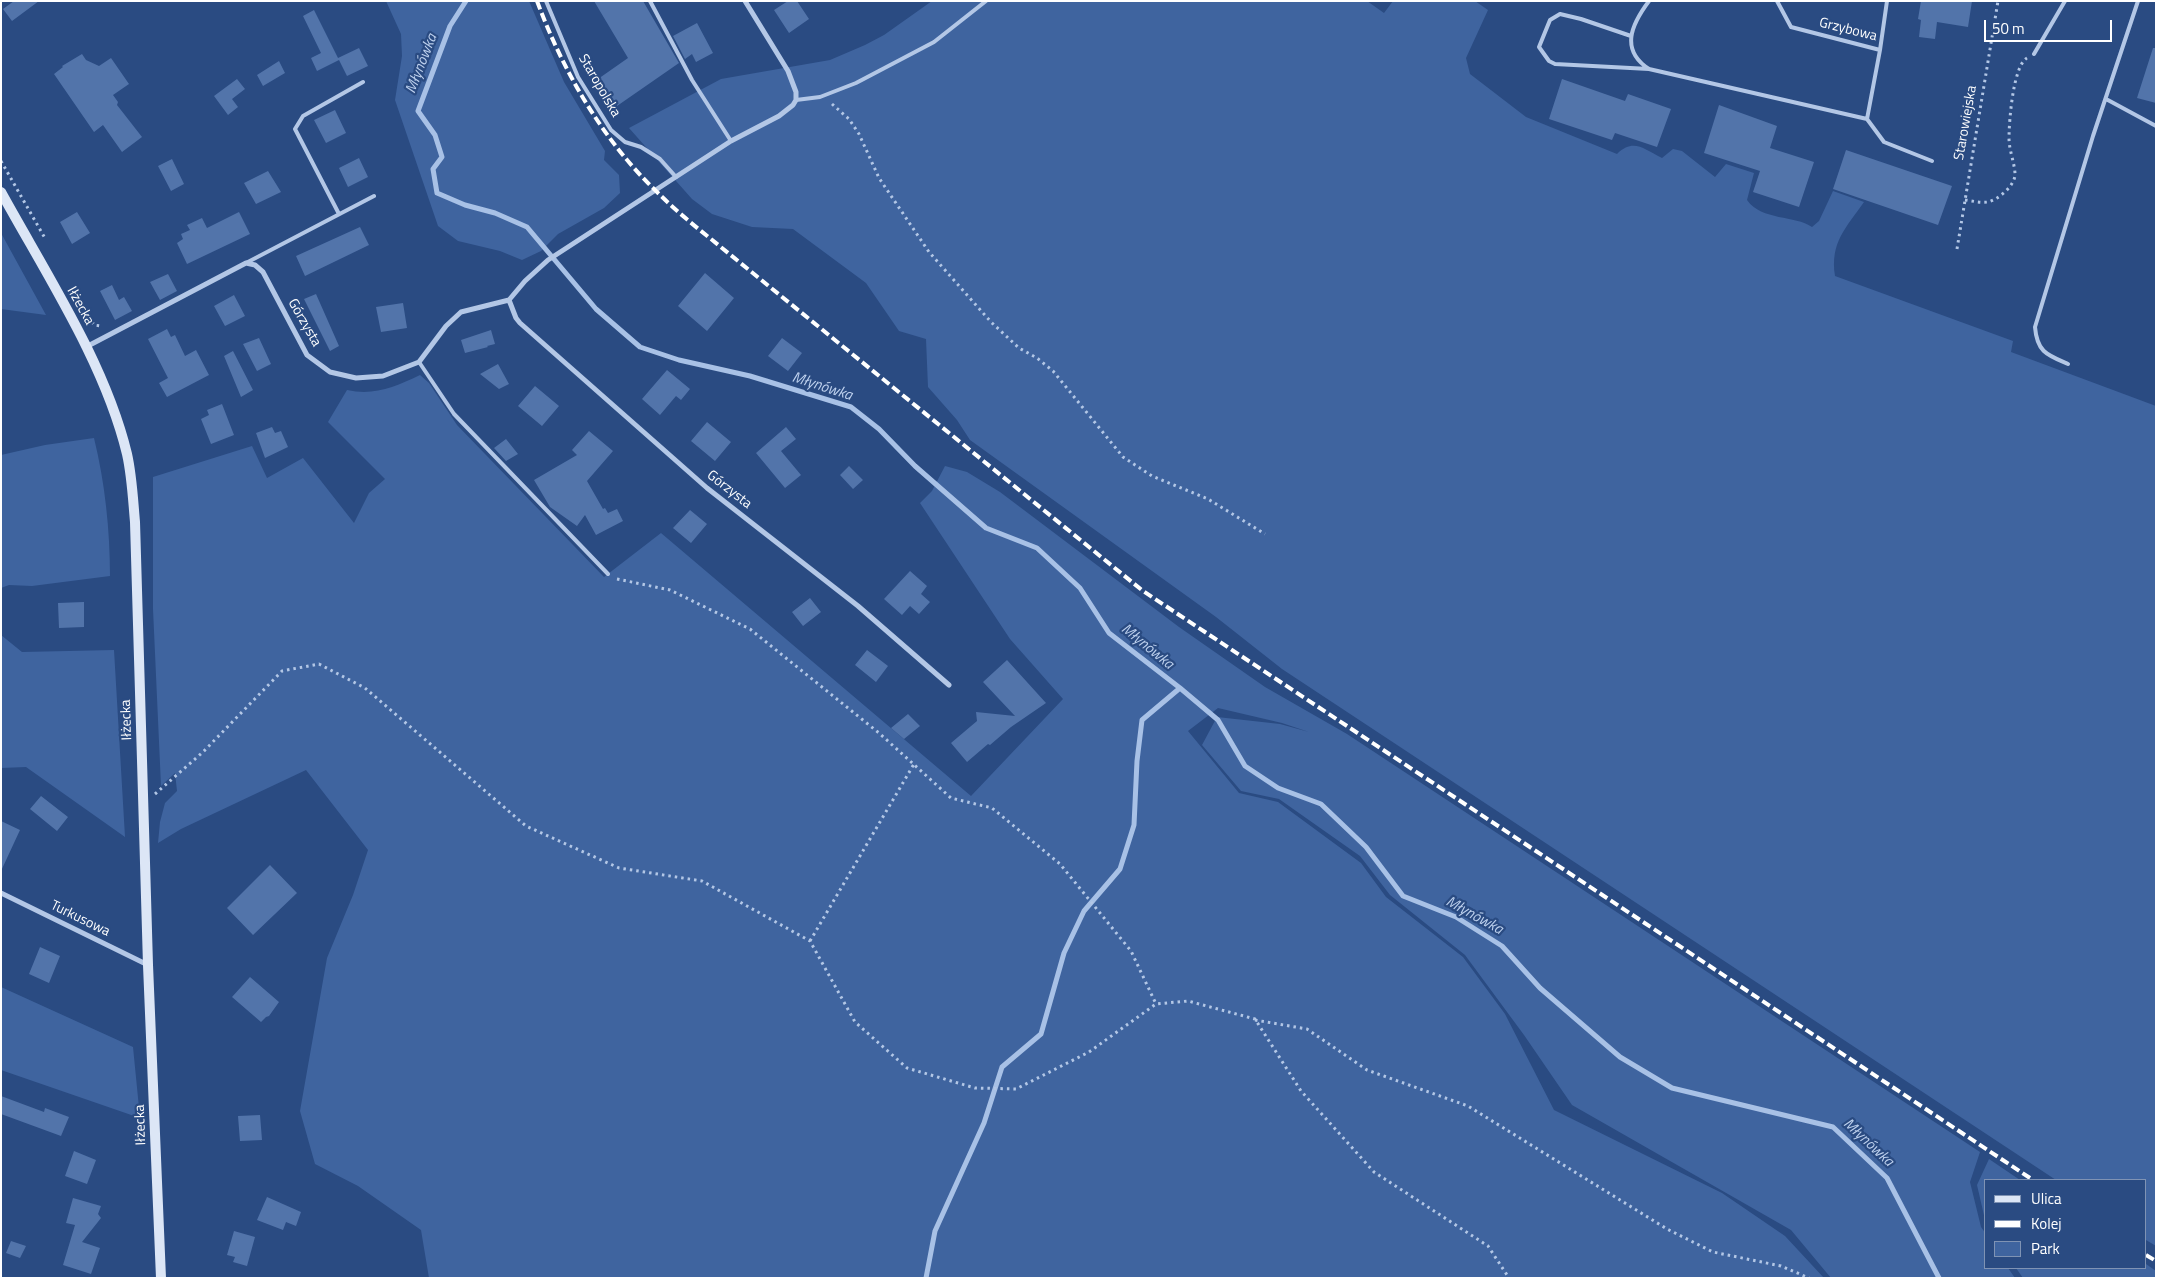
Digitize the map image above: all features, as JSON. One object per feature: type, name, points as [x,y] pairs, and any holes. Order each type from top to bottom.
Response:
[{"type":"main road","name":"Iłżecka","points":[[1,192],[86,346],[110,398],[129,464],[135,522],[148,965],[161,1278]]},
{"type":"street","points":[[419,362],[446,326],[461,312],[480,306],[496,305],[509,300],[525,281],[548,260],[732,141],[789,110],[796,100],[796,92],[788,72],[744,1]]},
{"type":"street","points":[[86,346],[246,263]]},
{"type":"street","name":"Górzysta","points":[[246,263],[255,265],[263,272],[308,355],[330,372],[356,378],[383,376],[419,362]]},
{"type":"street","name":"Górzysta","points":[[509,300],[520,323],[707,488],[858,606],[949,685]]},
{"type":"street","name":"Turkusowa","points":[[1,893],[148,965]]},
{"type":"lane","name":"Staropolska","points":[[546,1],[578,77],[612,130],[625,142],[641,148],[660,159],[676,177]]},
{"type":"lane","points":[[650,1],[692,80],[732,141]]},
{"type":"lane","points":[[796,100],[820,97],[856,82],[934,42],[986,1]]},
{"type":"lane","points":[[1649,1],[1638,18],[1631,36],[1632,50],[1642,64],[1650,69]]},
{"type":"lane","name":"Grzybowa","points":[[1777,1],[1791,27],[1880,50],[1887,1]]},
{"type":"lane","points":[[2034,54],[2065,1]]},
{"type":"lane","points":[[2068,364],[2047,355],[2043,351],[2036,335],[2035,327],[2093,136],[2138,1]]},
{"type":"lane","points":[[1631,36],[1560,14],[1550,20],[1539,47],[1549,60],[1555,64],[1650,69],[1867,119],[1884,142],[1932,161]]},
{"type":"lane","points":[[1867,119],[1880,50]]},
{"type":"lane","points":[[339,214],[295,129],[303,116],[363,82]]},
{"type":"lane","points":[[2106,100],[2156,126]]},
{"type":"lane","points":[[246,263],[374,196]]},
{"type":"lane","points":[[419,362],[454,414],[608,574]]},
{"type":"path","name":"Starowiejska","points":[[1957,249],[1998,1]]},
{"type":"path","points":[[1965,200],[1988,202],[1997,198],[2011,184],[2016,174],[2009,140],[2014,88],[2020,66],[2024,60],[2034,54]]},
{"type":"path","points":[[820,97],[840,109],[849,119],[859,134],[878,178],[929,252],[991,322],[1019,348],[1037,358],[1053,371],[1123,457],[1152,476],[1208,500],[1265,534]]},
{"type":"path","points":[[1,161],[46,242]]},
{"type":"path","points":[[79,300],[94,326],[104,327]]},
{"type":"path","points":[[608,574],[612,578],[670,590],[750,629],[879,733],[952,798],[992,808],[1060,864],[1131,951],[1156,1004]]},
{"type":"path","points":[[143,804],[203,752],[282,671],[319,664],[365,688],[526,826],[619,868],[702,881],[810,941],[855,1022],[907,1068],[975,1088],[1016,1089],[1089,1052],[1156,1004],[1188,1001],[1255,1020],[1307,1029],[1367,1070],[1468,1106],[1667,1229],[1713,1252],[1782,1266],[1810,1278]]},
{"type":"path","points":[[810,941],[914,764]]},
{"type":"path","points":[[1255,1020],[1301,1091],[1374,1172],[1488,1246],[1509,1278]]},
{"type":"green space","points":[[386,1],[529,1],[564,82],[605,151],[604,160],[619,175],[620,193],[604,208],[558,234],[541,251],[522,260],[500,251],[458,241],[438,226],[395,100],[402,56],[401,34]]},
{"type":"green space","points":[[932,1],[1367,1],[1384,13],[1393,1],[1475,1],[1488,10],[1466,58],[1470,74],[1526,117],[1617,154],[1623,149],[1634,146],[1662,158],[1673,149],[1682,151],[1715,177],[1726,164],[1754,173],[1747,200],[1753,207],[1770,215],[1805,223],[1812,227],[1819,221],[1833,191],[1864,202],[1837,244],[1834,264],[1835,276],[2013,341],[2011,352],[2156,406],[2156,1246],[2147,1241],[2147,1179],[2054,1179],[1282,669],[1216,617],[970,440],[957,420],[928,387],[926,339],[899,331],[866,283],[793,229],[752,227],[712,214],[692,199],[629,128],[721,79],[830,60],[884,35]]},
{"type":"green space","points":[[1,233],[46,315],[1,309]]},
{"type":"green space","points":[[420,375],[429,383],[457,425],[604,577],[661,533],[971,796],[1063,699],[1010,639],[920,503],[932,491],[945,466],[967,472],[1000,492],[1179,627],[1265,687],[1347,734],[1980,1152],[1970,1182],[1981,1227],[1984,1231],[1984,1269],[2009,1269],[2015,1278],[1831,1278],[1791,1230],[1572,1105],[1524,1035],[1465,955],[1390,895],[1360,856],[1279,799],[1241,791],[1202,745],[1217,717],[1280,724],[1309,732],[1282,723],[1218,708],[1188,731],[1239,793],[1278,802],[1361,863],[1386,897],[1463,957],[1505,1014],[1554,1110],[1722,1193],[1785,1236],[1824,1278],[429,1278],[421,1230],[358,1186],[315,1164],[300,1111],[327,958],[353,895],[368,850],[306,770],[181,829],[158,843],[160,822],[165,803],[177,791],[175,773],[161,786],[153,609],[153,477],[252,446],[267,478],[303,458],[354,523],[369,493],[385,479],[328,422],[347,390],[357,392],[375,391],[402,383]]},
{"type":"green space","points":[[94,438],[106,507],[110,576],[32,586],[9,585],[1,588],[1,455],[45,445]]},
{"type":"green space","points":[[1,635],[22,652],[114,650],[125,837],[26,767],[1,768]]},
{"type":"green space","points":[[1,987],[133,1047],[140,1118],[1,1070]]},
{"type":"green space","points":[[1989,1159],[2019,1179],[1984,1179],[1984,1215],[1977,1185]]},
{"type":"green space","points":[[2147,1265],[2156,1271],[2156,1278],[2023,1278],[2017,1269],[2147,1269]]},
{"type":"building","points":[[14,1],[39,1],[12,21],[3,9]]},
{"type":"building","points":[[594,1],[643,1],[679,63],[617,106],[598,79],[628,58]]},
{"type":"building","points":[[788,1],[797,1],[809,19],[789,33],[774,10]]},
{"type":"building","points":[[1921,1],[1972,1],[1968,27],[1937,22],[1935,39],[1919,37],[1921,20],[1918,19]]},
{"type":"building","points":[[314,10],[338,58],[359,48],[368,66],[347,76],[339,60],[317,71],[311,58],[321,53],[303,16]]},
{"type":"building","points":[[697,23],[713,53],[696,62],[692,54],[685,59],[673,36]]},
{"type":"building","points":[[2153,48],[2156,48],[2156,103],[2137,98]]},
{"type":"building","points":[[82,54],[86,60],[99,66],[111,58],[129,84],[113,95],[118,102],[117,105],[142,137],[122,152],[103,125],[94,132],[54,74],[62,66]]},
{"type":"building","points":[[279,61],[285,73],[263,86],[257,75]]},
{"type":"building","points":[[237,79],[245,89],[232,99],[238,107],[228,115],[214,96]]},
{"type":"building","points":[[1562,79],[1625,101],[1628,94],[1671,109],[1657,147],[1615,133],[1612,140],[1549,119]]},
{"type":"building","points":[[1719,105],[1777,126],[1770,148],[1814,162],[1799,207],[1753,192],[1760,171],[1704,153]]},
{"type":"building","points":[[335,110],[346,133],[326,143],[314,120]]},
{"type":"building","points":[[1846,150],[1952,186],[1938,225],[1833,189]]},
{"type":"building","points":[[359,158],[368,177],[348,187],[339,168]]},
{"type":"building","points":[[172,159],[184,184],[171,191],[158,166]]},
{"type":"building","points":[[268,171],[281,192],[256,204],[244,183]]},
{"type":"building","points":[[77,212],[90,233],[72,244],[60,222]]},
{"type":"building","points":[[239,212],[250,234],[187,264],[177,243],[183,239],[181,234],[190,230],[187,225],[202,218],[207,228]]},
{"type":"building","points":[[360,227],[369,245],[305,276],[296,256]]},
{"type":"building","points":[[705,273],[734,298],[707,331],[678,306]]},
{"type":"building","points":[[168,274],[177,291],[160,300],[150,282]]},
{"type":"building","points":[[112,285],[119,300],[124,297],[132,311],[115,320],[100,291]]},
{"type":"building","points":[[316,294],[339,346],[330,351],[304,299]]},
{"type":"building","points":[[234,295],[245,316],[225,326],[214,306]]},
{"type":"building","points":[[403,303],[407,328],[381,332],[376,307]]},
{"type":"building","points":[[167,329],[171,337],[175,335],[185,356],[196,350],[209,375],[167,397],[159,383],[168,378],[148,339]]},
{"type":"building","points":[[491,330],[495,344],[465,353],[461,340]]},
{"type":"building","points":[[259,338],[271,364],[257,371],[243,344]]},
{"type":"building","points":[[782,338],[802,353],[788,371],[768,356]]},
{"type":"building","points":[[233,351],[253,390],[241,397],[224,356]]},
{"type":"building","points":[[498,364],[509,384],[499,389],[480,374]]},
{"type":"building","points":[[667,370],[690,389],[681,400],[676,396],[660,415],[642,399]]},
{"type":"building","points":[[535,386],[559,406],[542,426],[518,406]]},
{"type":"building","points":[[222,404],[234,435],[211,444],[201,419],[209,415],[207,410]]},
{"type":"building","points":[[707,422],[731,442],[715,461],[691,441]]},
{"type":"building","points":[[272,427],[275,433],[281,431],[288,447],[265,458],[256,433]]},
{"type":"building","points":[[786,427],[796,439],[781,451],[801,475],[785,488],[756,453]]},
{"type":"building","points":[[589,431],[613,451],[587,481],[603,509],[605,508],[608,513],[617,509],[623,521],[596,535],[585,515],[577,526],[550,507],[534,480],[577,455],[572,450]]},
{"type":"building","points":[[506,439],[518,454],[506,461],[494,448]]},
{"type":"building","points":[[849,466],[863,480],[853,489],[840,475]]},
{"type":"building","points":[[690,510],[707,524],[691,543],[673,528]]},
{"type":"building","points":[[910,571],[927,586],[921,594],[930,602],[919,614],[910,606],[902,615],[884,599]]},
{"type":"building","points":[[810,598],[821,612],[803,626],[792,612]]},
{"type":"building","points":[[84,602],[84,627],[59,628],[58,603]]},
{"type":"building","points":[[867,650],[888,666],[876,682],[855,665]]},
{"type":"building","points":[[1007,660],[1046,703],[1011,727],[990,745],[988,744],[967,762],[951,743],[977,721],[976,712],[1015,716],[983,682]]},
{"type":"building","points":[[908,714],[920,726],[904,739],[891,728]]},
{"type":"building","points":[[41,796],[68,817],[57,831],[30,809]]},
{"type":"building","points":[[1,821],[20,830],[1,871]]},
{"type":"building","points":[[270,865],[297,893],[253,935],[227,908]]},
{"type":"building","points":[[40,947],[60,956],[49,983],[29,974]]},
{"type":"building","points":[[250,977],[279,1002],[269,1016],[261,1022],[232,997]]},
{"type":"building","points":[[1,1096],[44,1112],[45,1108],[69,1117],[61,1136],[1,1114]]},
{"type":"building","points":[[260,1115],[262,1140],[240,1141],[238,1116]]},
{"type":"building","points":[[74,1151],[96,1160],[87,1184],[65,1176]]},
{"type":"building","points":[[267,1197],[301,1212],[296,1226],[286,1222],[283,1230],[257,1220]]},
{"type":"building","points":[[73,1198],[101,1206],[98,1214],[101,1218],[82,1242],[100,1248],[91,1274],[63,1265],[75,1225],[66,1223]]},
{"type":"building","points":[[234,1231],[255,1237],[247,1266],[233,1262],[235,1257],[227,1255]]},
{"type":"building","points":[[11,1241],[26,1246],[20,1258],[6,1253]]},
{"type":"waterway","name":"Młynówka","points":[[466,1],[450,26],[418,111],[435,135],[442,157],[433,169],[437,193],[465,205],[495,213],[527,227],[596,309],[640,347],[679,360],[750,376],[851,407],[879,429],[915,466],[986,528],[1037,548],[1080,588],[1109,633],[1218,720],[1245,766],[1278,788],[1321,804],[1366,847],[1403,896],[1456,917],[1502,946],[1540,988],[1620,1057],[1672,1088],[1833,1127],[1887,1178],[1939,1278]]},
{"type":"waterway","points":[[926,1278],[935,1231],[984,1123],[1002,1067],[1041,1034],[1064,953],[1084,911],[1120,869],[1134,825],[1137,761],[1142,720],[1180,688]]},
{"type":"railway","points":[[537,1],[559,53],[586,103],[618,149],[636,171],[662,197],[697,228],[1143,591],[2031,1179]]},
{"type":"railway","points":[[2147,1256],[2156,1261]]}]
